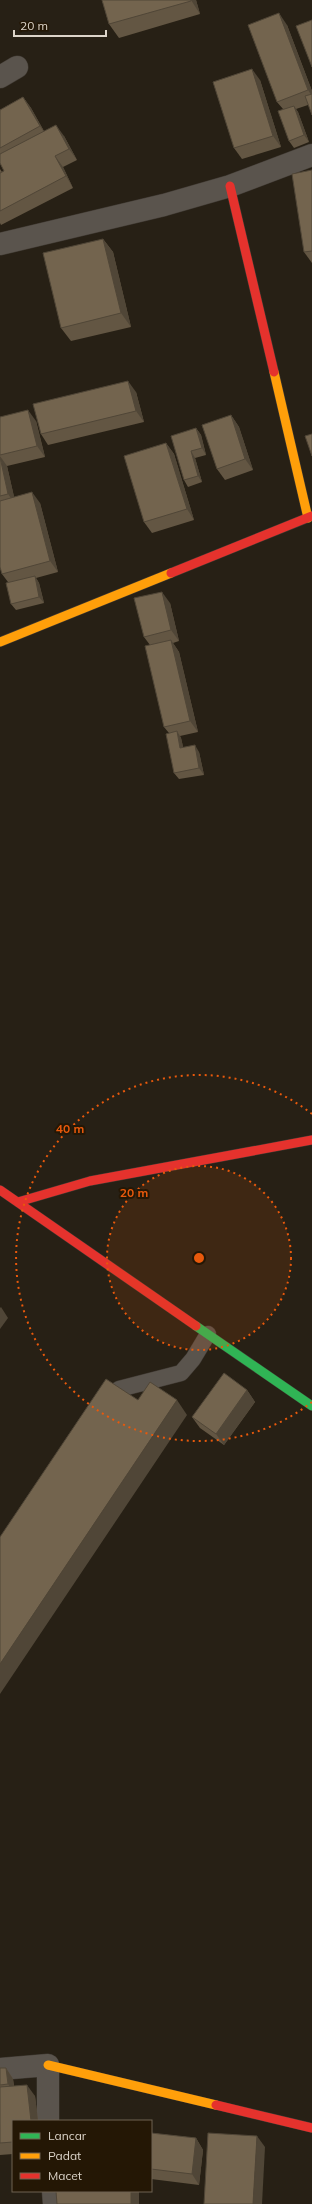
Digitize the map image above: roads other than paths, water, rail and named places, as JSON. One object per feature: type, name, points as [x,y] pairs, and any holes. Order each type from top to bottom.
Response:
[{"type":"street","points":[[0,244],[99,222],[230,186],[312,155]]},
{"type":"street","points":[[0,642],[310,517],[230,186]]},
{"type":"street","points":[[18,1202],[90,1181],[312,1140]]},
{"type":"street","points":[[0,1190],[312,1406]]},
{"type":"street","points":[[48,2065],[48,2120]]},
{"type":"street","points":[[0,2070],[48,2065],[312,2128]]},
{"type":"street","points":[[53,2192],[54,2204]]},
{"type":"lane","points":[[96,1409],[119,1389],[181,1373],[193,1359],[208,1334]]}]
